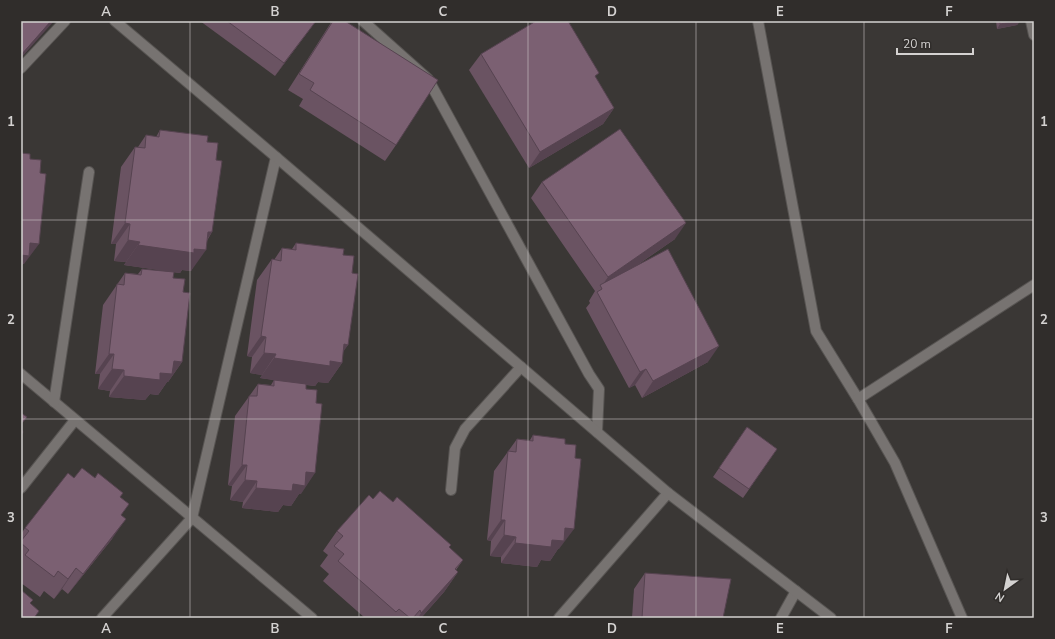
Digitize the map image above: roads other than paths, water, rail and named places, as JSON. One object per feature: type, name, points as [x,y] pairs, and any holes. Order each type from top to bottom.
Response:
[{"type":"street","points":[[21,68],[65,21]]},
{"type":"street","points":[[115,21],[668,493],[831,618]]},
{"type":"street","points":[[363,21],[428,79],[581,360],[599,389],[597,432]]},
{"type":"street","points":[[758,21],[816,331],[895,463],[962,618]]},
{"type":"street","points":[[1031,21],[1034,35]]},
{"type":"street","points":[[102,618],[192,518],[276,157]]},
{"type":"street","points":[[54,402],[89,172]]},
{"type":"street","points":[[858,399],[1034,285]]},
{"type":"street","points":[[451,490],[455,448],[465,429],[521,367]]},
{"type":"street","points":[[21,374],[312,618]]},
{"type":"street","points":[[21,488],[75,420]]},
{"type":"street","points":[[559,618],[668,493]]},
{"type":"street","points":[[781,618],[796,591]]}]
